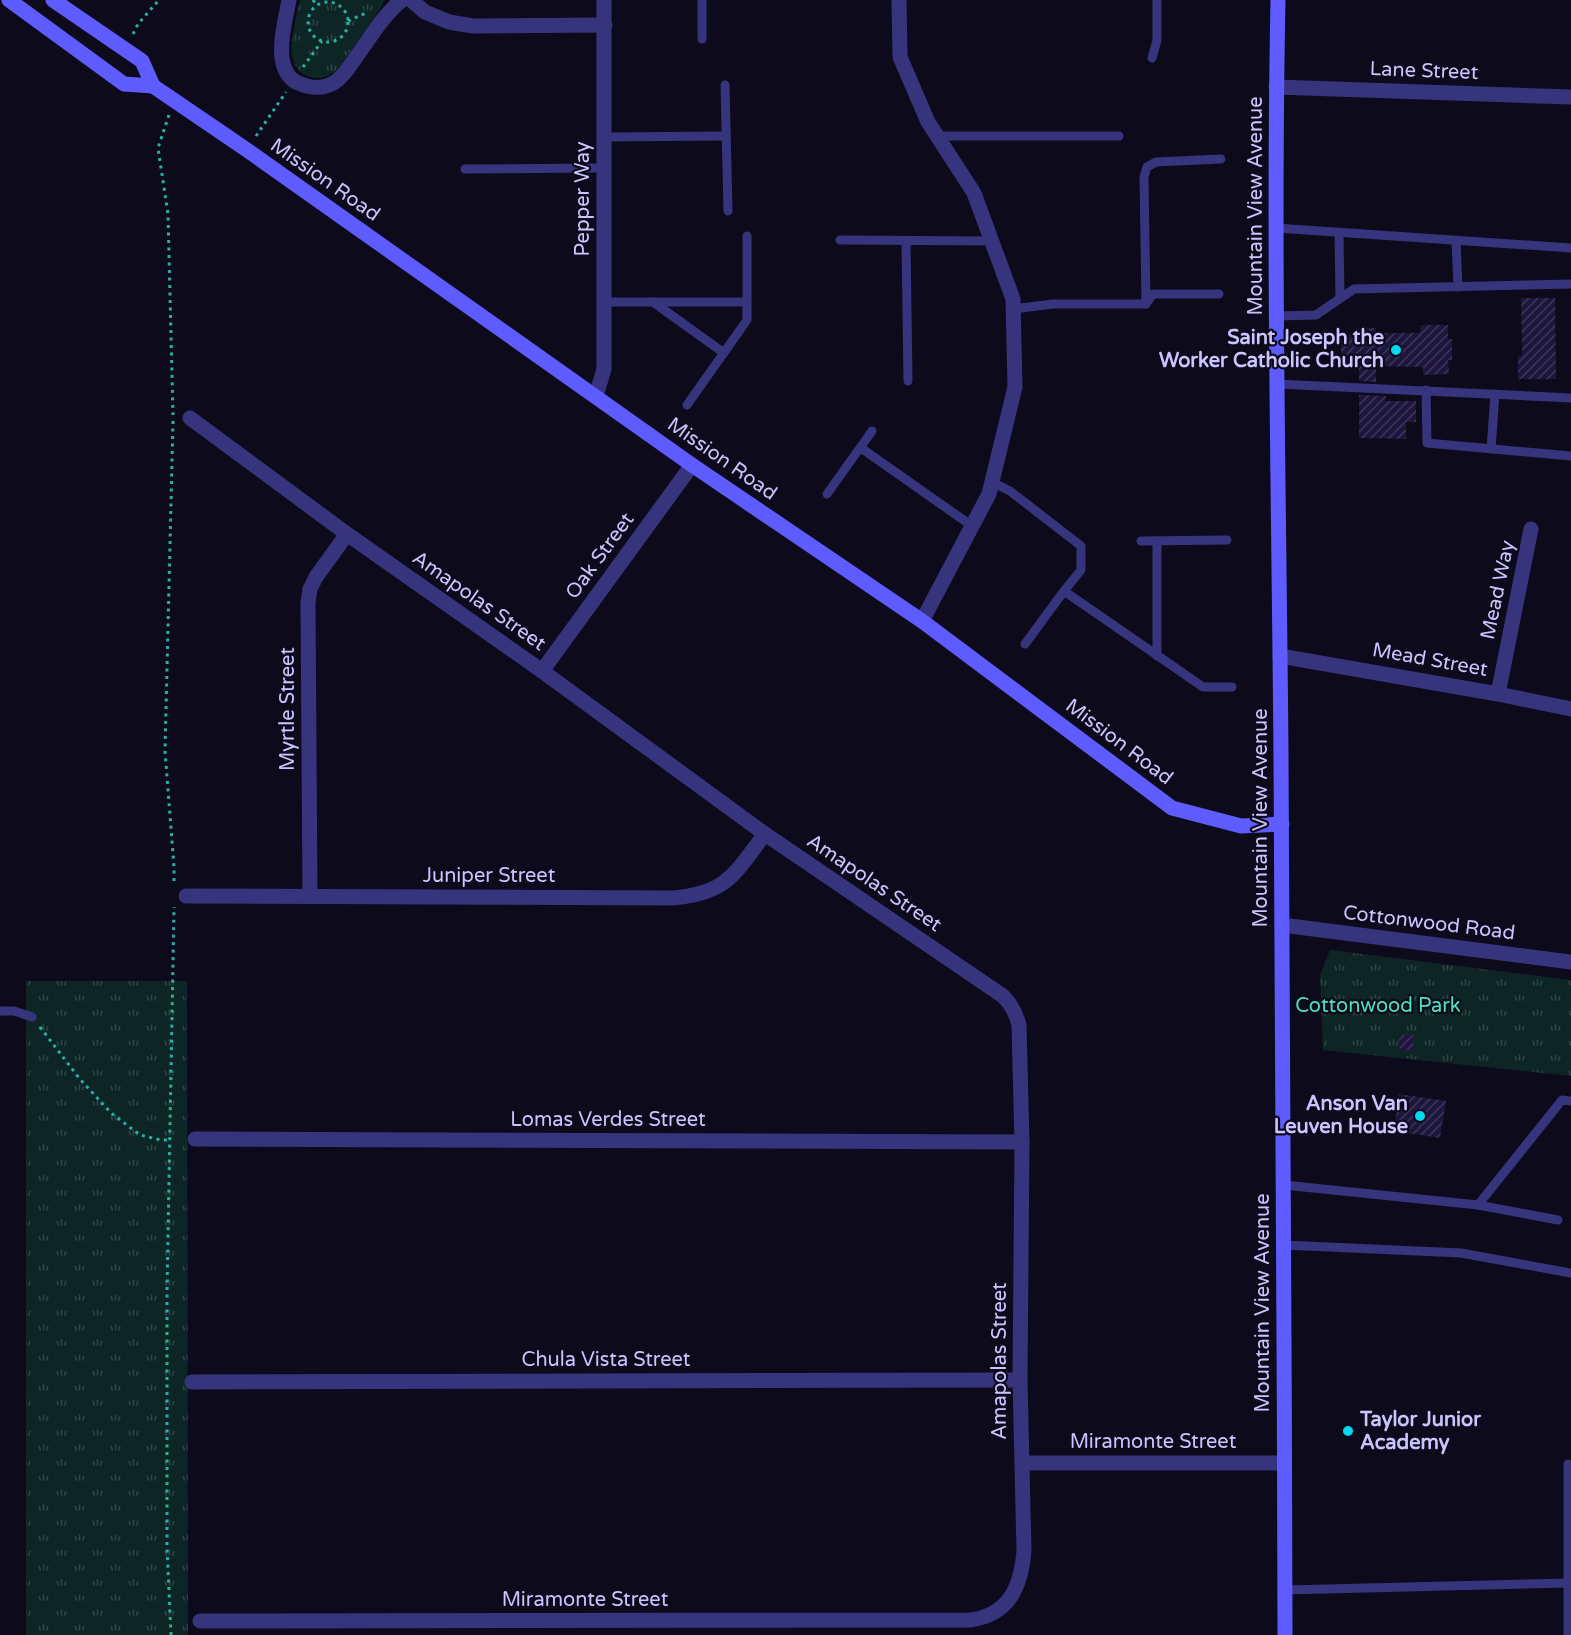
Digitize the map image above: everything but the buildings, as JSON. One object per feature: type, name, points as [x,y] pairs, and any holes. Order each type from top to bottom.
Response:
[{"type":"street","name":"Mission Road","points":[[9,0],[124,84],[153,87],[247,150],[692,465],[922,621],[1172,808],[1241,826],[1282,825]]},
{"type":"street","name":"Mission Road","points":[[53,0],[142,61],[153,87]]},
{"type":"street","points":[[289,0],[282,34],[281,58],[287,73],[294,80],[306,86],[319,88],[334,83],[344,73],[391,8],[402,0]]},
{"type":"street","points":[[411,0],[425,12],[449,22],[473,26],[604,25]]},
{"type":"street","name":"Pepper Way","points":[[596,396],[604,369],[604,0]]},
{"type":"street","points":[[899,0],[900,57],[928,122],[974,193],[1013,299],[1015,387],[989,494],[922,621]]},
{"type":"street","name":"Mountain View Avenue","points":[[1278,0],[1276,228],[1284,1039],[1285,1635]]},
{"type":"street","name":"Lane Street","points":[[1276,87],[1571,97]]},
{"type":"street","name":"Amapolas Street","points":[[190,418],[347,534],[542,671],[765,834],[1010,1003],[1016,1013],[1020,1036],[1022,1142],[1020,1380],[1023,1569],[1017,1587],[1008,1601],[993,1614],[970,1620]]},
{"type":"street","name":"Oak Street","points":[[542,671],[692,465]]},
{"type":"street","name":"Mead Way","points":[[1498,694],[1532,529]]},
{"type":"street","name":"Myrtle Street","points":[[310,896],[308,603],[310,589],[316,577],[347,534]]},
{"type":"street","name":"Mead Street","points":[[1280,656],[1571,709]]},
{"type":"street","name":"Juniper Street","points":[[178,896],[673,898],[692,896],[722,885],[732,876],[765,834]]},
{"type":"street","name":"Cottonwood Road","points":[[1282,925],[1571,962]]},
{"type":"street","name":"Lomas Verdes Street","points":[[195,1139],[1022,1142]]},
{"type":"street","name":"Chula Vista Street","points":[[192,1382],[1020,1380]]},
{"type":"street","name":"Miramonte Street","points":[[1022,1463],[1284,1463]]},
{"type":"street","name":"Miramonte Street","points":[[200,1621],[970,1620]]},
{"type":"lane","points":[[702,0],[702,39]]},
{"type":"lane","points":[[1152,58],[1157,39],[1157,0]]},
{"type":"lane","points":[[725,85],[728,211]]},
{"type":"lane","points":[[603,137],[726,136]]},
{"type":"lane","points":[[938,136],[1119,136]]},
{"type":"lane","points":[[1146,304],[1144,177],[1147,168],[1156,162],[1221,159]]},
{"type":"lane","points":[[465,169],[603,168]]},
{"type":"lane","points":[[1276,228],[1571,248]]},
{"type":"lane","points":[[1339,232],[1340,298]]},
{"type":"lane","points":[[687,405],[747,320],[747,236]]},
{"type":"lane","points":[[840,240],[992,241]]},
{"type":"lane","points":[[906,241],[908,381]]},
{"type":"lane","points":[[1456,241],[1458,287]]},
{"type":"lane","points":[[1277,316],[1317,315],[1354,289],[1571,284]]},
{"type":"lane","points":[[1146,304],[1153,294],[1219,294]]},
{"type":"lane","points":[[604,302],[747,302]]},
{"type":"lane","points":[[653,302],[724,353]]},
{"type":"lane","points":[[1013,309],[1053,304],[1146,304]]},
{"type":"lane","points":[[1277,384],[1571,398]]},
{"type":"lane","points":[[1426,390],[1428,443],[1571,456]]},
{"type":"lane","points":[[1491,449],[1495,394]]},
{"type":"lane","points":[[827,494],[872,431]]},
{"type":"lane","points":[[861,447],[972,526]]},
{"type":"lane","points":[[992,482],[1010,491],[1081,546],[1081,570],[1025,644]]},
{"type":"lane","points":[[1141,541],[1227,540]]},
{"type":"lane","points":[[1157,541],[1157,656]]},
{"type":"lane","points":[[1064,591],[1203,687],[1232,687]]},
{"type":"lane","points":[[0,1011],[14,1011],[32,1017]]},
{"type":"lane","points":[[1478,1205],[1562,1100],[1571,1101]]},
{"type":"lane","points":[[1284,1185],[1478,1205],[1558,1220]]},
{"type":"lane","points":[[1284,1245],[1461,1253],[1571,1273]]},
{"type":"lane","points":[[1568,1464],[1568,1635]]},
{"type":"lane","points":[[1285,1590],[1568,1583]]},
{"type":"path","points":[[313,0],[317,6]]},
{"type":"path","points":[[331,3],[343,9],[347,14],[348,27],[341,38],[328,42],[312,34],[309,28],[310,16],[317,6],[331,3]]},
{"type":"path","points":[[171,1635],[167,1547],[169,1140],[173,982],[178,896],[165,751],[173,402],[168,214],[158,148],[174,102]]},
{"type":"path","points":[[32,1017],[79,1078],[111,1113],[140,1135],[169,1140]]},
{"type":"green space","points":[[300,0],[384,0],[338,69],[319,78],[301,72],[295,65],[292,55],[293,32]]},
{"type":"green space","name":"Cottonwood Park","points":[[1330,950],[1571,980],[1571,1076],[1323,1050],[1320,975]]},
{"type":"green space","points":[[26,981],[187,981],[188,1635],[26,1635]]},
{"type":"place","name":"Saint Joseph the Worker Catholic Church","points":[[1396,350]]},
{"type":"place","name":"Anson Van Leuven House","points":[[1420,1116]]},
{"type":"place","name":"Taylor Junior Academy","points":[[1348,1431]]}]
